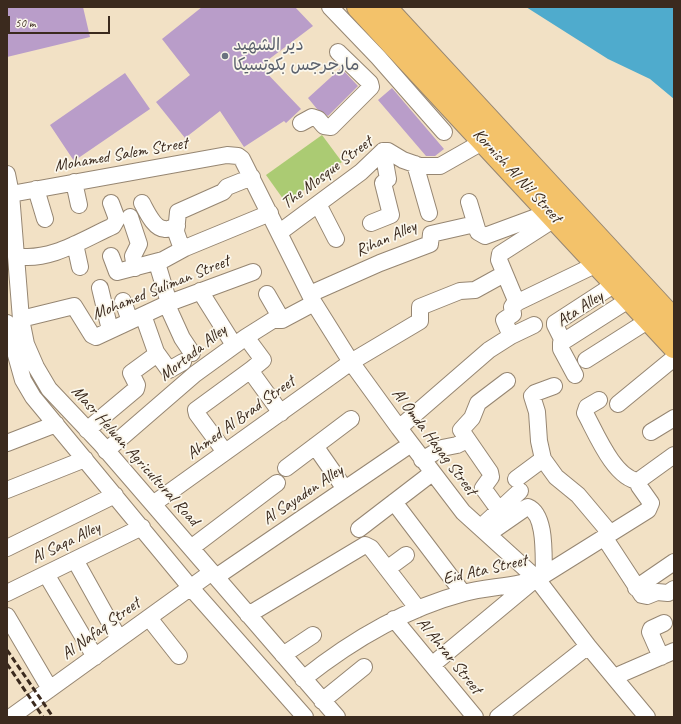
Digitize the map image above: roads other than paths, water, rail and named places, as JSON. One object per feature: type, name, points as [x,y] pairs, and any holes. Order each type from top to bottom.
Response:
[{"type":"highway","name":"Kornish Al Nil Street","points":[[358,7],[385,51],[484,141],[674,347]]},
{"type":"highway","name":"Kornish Al Nil Street","points":[[385,7],[674,320]]},
{"type":"street","points":[[330,7],[385,51],[444,132]]},
{"type":"street","points":[[358,72],[385,51]]},
{"type":"street","points":[[301,123],[312,117],[318,119],[324,126],[331,127],[335,125],[371,87],[370,83],[338,52]]},
{"type":"street","name":"The Mosque Street","points":[[280,232],[361,172],[383,151],[388,151],[403,160],[415,164],[440,166],[484,141]]},
{"type":"street","points":[[371,223],[392,215],[383,183],[388,179],[383,151]]},
{"type":"street","name":"Mohamed Salem Street","points":[[10,194],[227,155],[238,156]]},
{"type":"street","name":"Al Omda Hagag Street","points":[[238,156],[246,163],[312,299],[351,362],[422,460],[462,512],[538,578],[588,646],[647,717]]},
{"type":"street","points":[[415,164],[429,213]]},
{"type":"street","name":"Masr Helwan Agricultural Road","points":[[7,174],[16,256],[14,321],[16,360],[23,380],[33,397],[191,588],[305,717]]},
{"type":"street","points":[[182,249],[176,234],[177,214],[180,210],[223,192],[227,187],[252,176]]},
{"type":"street","points":[[74,182],[79,205]]},
{"type":"street","points":[[36,190],[45,219]]},
{"type":"street","points":[[16,256],[28,258],[41,257],[75,244],[116,223],[117,216],[111,202]]},
{"type":"street","points":[[142,202],[149,216],[160,228],[166,229],[177,226]]},
{"type":"street","points":[[469,202],[478,232],[485,236],[553,215]]},
{"type":"street","points":[[318,204],[336,239]]},
{"type":"street","points":[[111,256],[117,272],[157,263],[182,249],[270,213]]},
{"type":"street","points":[[517,303],[499,260],[502,252],[553,215]]},
{"type":"street","points":[[130,217],[139,244],[133,256],[135,268]]},
{"type":"street","name":"Rihan Alley","points":[[312,299],[380,262],[430,244],[431,234],[475,224]]},
{"type":"street","points":[[75,244],[80,267]]},
{"type":"street","points":[[123,301],[136,318],[157,354],[170,370],[188,358],[168,304],[157,263]]},
{"type":"street","points":[[511,336],[504,320],[513,314],[512,306],[597,264]]},
{"type":"street","name":"Mohamed Suliman Street","points":[[14,321],[74,306],[93,336],[98,336],[168,304],[253,272]]},
{"type":"street","name":"Ahmed Al Brad Street","points":[[153,504],[197,481],[226,452],[281,412],[351,362],[420,321],[413,311],[460,291],[475,290],[504,274]]},
{"type":"street","points":[[100,288],[110,330]]},
{"type":"street","points":[[200,291],[240,341],[263,361],[196,410],[197,414],[226,452]]},
{"type":"street","name":"Ata Alley","points":[[576,375],[560,349],[563,341],[555,323],[622,292]]},
{"type":"street","points":[[267,294],[282,320]]},
{"type":"street","name":"Mortada Alley","points":[[106,451],[195,374],[240,341],[273,320],[282,320],[312,299]]},
{"type":"street","points":[[586,360],[649,320]]},
{"type":"street","name":"Masr Helwan Agricultural Road","points":[[14,321],[36,367],[49,389],[153,504],[337,717]]},
{"type":"street","points":[[399,428],[489,350],[511,336],[534,325]]},
{"type":"street","points":[[87,430],[136,389],[137,385],[131,372],[157,354]]},
{"type":"street","points":[[618,404],[674,358]]},
{"type":"street","points":[[252,369],[253,375],[281,412]]},
{"type":"street","points":[[499,510],[483,488],[491,477],[490,472],[467,440],[461,428],[472,418],[478,403],[507,381]]},
{"type":"street","points":[[554,386],[535,393],[532,396],[537,412],[538,441],[543,459],[573,498],[607,535],[640,592]]},
{"type":"street","points":[[599,400],[585,408],[585,413],[609,456],[623,474],[632,481],[638,481],[674,456]]},
{"type":"street","points":[[651,432],[674,418]]},
{"type":"street","points":[[286,468],[351,419]]},
{"type":"street","points":[[7,443],[56,424]]},
{"type":"street","points":[[422,460],[442,448],[457,445],[467,440]]},
{"type":"street","name":"Al Sayaden Alley","points":[[214,575],[411,444]]},
{"type":"street","points":[[315,446],[345,489]]},
{"type":"street","points":[[7,490],[85,459]]},
{"type":"street","points":[[484,531],[518,485],[543,459]]},
{"type":"street","points":[[359,529],[432,473]]},
{"type":"street","name":"Eid Ata Street","points":[[303,679],[356,640],[394,619],[463,593],[538,578],[650,507],[651,503],[639,486],[638,481]]},
{"type":"street","points":[[191,548],[277,483]]},
{"type":"street","points":[[7,548],[115,495]]},
{"type":"street","points":[[394,502],[463,593]]},
{"type":"street","points":[[432,665],[538,578],[542,529],[532,509],[528,507],[484,531]]},
{"type":"street","name":"Al Saqa Alley","points":[[7,593],[142,527]]},
{"type":"street","points":[[248,615],[365,545],[371,548],[418,609]]},
{"type":"street","points":[[387,569],[406,555]]},
{"type":"street","points":[[75,560],[119,639]]},
{"type":"street","points":[[640,592],[674,562]]},
{"type":"street","points":[[46,574],[95,657]]},
{"type":"street","name":"Al Nafaq Street","points":[[12,717],[191,588],[214,575]]},
{"type":"street","points":[[640,592],[657,592],[672,596]]},
{"type":"street","points":[[7,616],[50,689]]},
{"type":"street","points":[[149,618],[180,656]]},
{"type":"street","name":"Al Ahrar Street","points":[[394,619],[475,717]]},
{"type":"street","points":[[614,677],[668,654],[650,630],[664,623]]},
{"type":"street","points":[[283,655],[313,635]]},
{"type":"street","points":[[498,717],[516,712],[588,646]]},
{"type":"street","points":[[322,701],[364,667]]},
{"type":"water","points":[[526,7],[674,7],[674,99],[650,79],[608,59]]},
{"type":"railway","points":[[7,650],[53,717]]},
{"type":"railway","points":[[7,664],[43,717]]},
{"type":"place","name":"دير الشهيد مارجرجس بكوتسيكا","points":[[225,56]]}]
